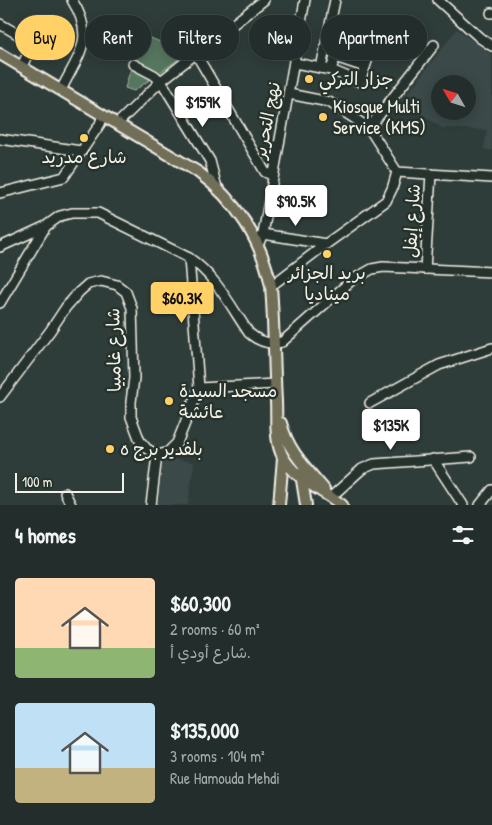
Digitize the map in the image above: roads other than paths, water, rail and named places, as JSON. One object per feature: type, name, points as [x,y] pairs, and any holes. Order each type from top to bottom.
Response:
[{"type":"main road","points":[[0,54],[198,172],[217,188],[235,208],[258,245],[267,268],[271,286],[276,425],[280,451],[291,468],[301,477],[342,505]]},
{"type":"main road","points":[[276,403],[284,434],[291,449],[300,463],[331,497]]},
{"type":"main road","points":[[279,505],[283,458]]},
{"type":"main road","points":[[300,463],[306,505]]},
{"type":"main road","points":[[281,487],[301,477]]},
{"type":"street","points":[[61,90],[84,41],[85,30],[79,12],[72,0]]},
{"type":"street","points":[[239,20],[264,0]]},
{"type":"street","name":"نهج التحرير","points":[[258,245],[263,234],[306,0]]},
{"type":"street","points":[[326,69],[335,0]]},
{"type":"street","points":[[438,0],[480,38],[492,46]]},
{"type":"street","points":[[0,24],[33,43],[22,66]]},
{"type":"street","points":[[368,128],[434,45]]},
{"type":"street","points":[[118,123],[161,81],[188,60]]},
{"type":"street","points":[[200,60],[265,172],[273,176]]},
{"type":"street","points":[[326,69],[333,60]]},
{"type":"street","points":[[341,60],[365,68]]},
{"type":"street","points":[[295,63],[326,69],[360,82],[368,60]]},
{"type":"street","points":[[133,64],[161,81],[210,161],[217,188]]},
{"type":"street","points":[[271,286],[386,201],[397,172],[368,128],[329,102],[289,94]]},
{"type":"street","points":[[0,193],[64,177],[100,124],[103,115]]},
{"type":"street","points":[[0,139],[81,152]]},
{"type":"street","points":[[397,172],[492,178]]},
{"type":"street","name":"شارع إيفل","points":[[425,269],[431,174]]},
{"type":"street","points":[[0,247],[46,226],[60,216],[78,213],[98,213],[189,258],[201,266],[211,277],[248,333],[257,341],[274,344],[282,342],[361,274],[383,267],[492,272]]},
{"type":"street","points":[[0,303],[46,226]]},
{"type":"street","points":[[263,234],[326,244]]},
{"type":"street","points":[[151,505],[157,455],[167,453],[177,444],[199,388],[189,258]]},
{"type":"street","name":"شارع غامبيا","points":[[0,397],[79,292],[88,284],[101,281],[117,285],[126,292],[132,308],[134,378],[131,417],[140,441],[147,449],[157,455]]},
{"type":"street","points":[[370,403],[439,365],[492,348]]},
{"type":"street","points":[[199,388],[275,384]]},
{"type":"street","points":[[331,497],[362,469],[374,464],[471,457]]},
{"type":"street","points":[[433,459],[463,505]]},
{"type":"street","points":[[480,505],[492,490]]},
{"type":"street","points":[[65,493],[71,505]]},
{"type":"place","name":"جزار التركي","points":[[309,79]]},
{"type":"place","name":"Kiosque Multi Service (KMS)","points":[[323,117]]},
{"type":"place","name":"شارع مدريد","points":[[84,138]]},
{"type":"place","name":"بريد الجزائر ميناديا","points":[[327,254]]},
{"type":"place","name":"مسجد السيدة عائشة","points":[[169,401]]},
{"type":"place","name":"بلفدير برج ه","points":[[110,449]]}]
